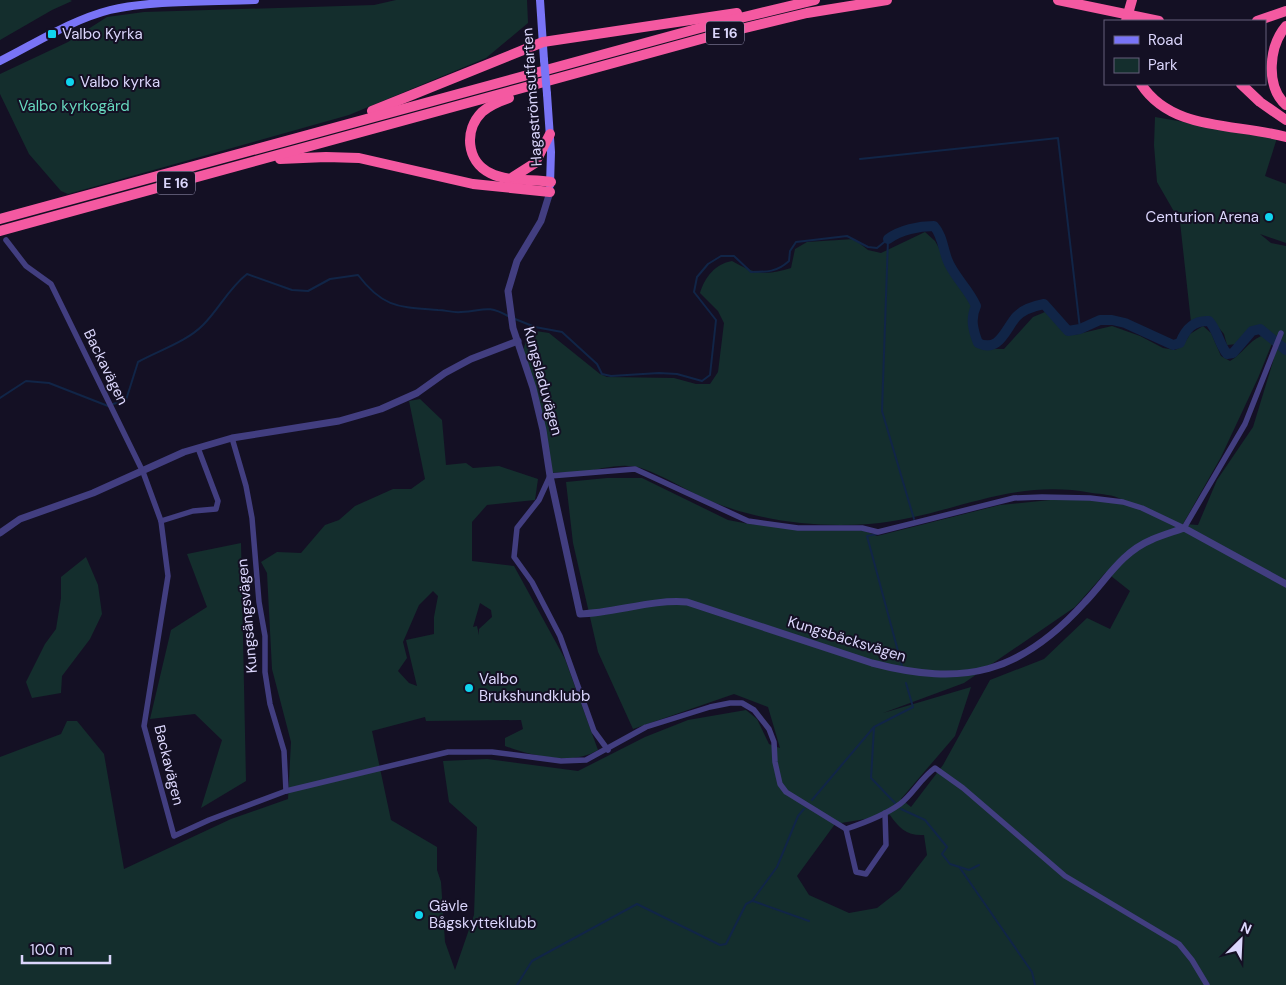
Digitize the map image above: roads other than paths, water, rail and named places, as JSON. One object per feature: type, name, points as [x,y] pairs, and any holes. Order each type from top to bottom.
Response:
[{"type":"highway","name":"E 16","points":[[0,219],[768,10],[815,0]]},
{"type":"highway","name":"E 16","points":[[3,235],[259,160],[771,21],[841,6],[887,0]]},
{"type":"highway","points":[[1058,0],[1153,20]]},
{"type":"highway","points":[[1126,20],[1132,0]]},
{"type":"highway","points":[[328,129],[543,42],[718,15],[768,10]]},
{"type":"highway","points":[[1260,20],[1286,11]]},
{"type":"highway","points":[[1286,26],[1274,48],[1272,67],[1274,84],[1286,105]]},
{"type":"highway","points":[[550,187],[491,174],[477,164],[472,156],[470,140],[474,124],[490,106],[564,78]]},
{"type":"highway","points":[[1142,85],[1155,101],[1180,116],[1219,126],[1286,137]]},
{"type":"highway","points":[[1242,85],[1260,102],[1286,120]]},
{"type":"highway","points":[[512,178],[535,163],[550,134]]},
{"type":"highway","points":[[259,160],[326,157],[359,158],[473,184],[550,187]]},
{"type":"main road","points":[[0,60],[72,24],[111,10],[141,6],[255,0]]},
{"type":"main road","name":"Hagaströmsutfarten","points":[[540,0],[550,134],[550,187]]},
{"type":"street","name":"Kungsladuvägen","points":[[550,187],[541,221],[517,261],[508,291],[514,328],[544,430],[550,476],[580,614]]},
{"type":"street","name":"Backavägen","points":[[3,235],[26,266],[51,284],[143,472],[161,521],[168,576],[144,726],[174,836],[218,816],[286,791]]},
{"type":"street","points":[[1184,528],[1245,424],[1281,334]]},
{"type":"street","points":[[0,533],[20,519],[93,494],[184,452],[232,438],[339,420],[381,409],[417,392],[445,373],[471,359],[518,341]]},
{"type":"street","name":"Kungsängsvägen","points":[[232,438],[246,486],[252,518],[259,602],[265,636],[265,672],[270,704],[284,751],[286,791]]},
{"type":"street","points":[[161,521],[193,512],[216,509],[218,501],[198,448]]},
{"type":"street","points":[[608,750],[594,731],[560,636],[532,582],[514,557],[517,528],[539,500],[550,476],[635,469],[748,521],[798,528],[862,528],[878,532],[1014,498],[1090,498],[1123,502],[1142,508],[1184,528],[1286,584]]},
{"type":"street","name":"Kungsbäcksvägen","points":[[580,614],[606,613],[654,603],[686,602],[872,663],[902,671],[932,675],[978,671],[1017,658],[1045,639],[1072,615],[1127,555],[1150,540],[1184,528]]},
{"type":"street","points":[[286,791],[448,752],[492,752],[561,761],[586,760],[608,750],[646,727],[710,707],[742,703],[758,714],[769,729],[774,742],[775,762],[780,784],[786,792],[846,829],[856,872],[866,874],[886,845],[885,813]]},
{"type":"street","points":[[846,829],[885,813],[900,804],[925,775],[935,768],[963,788],[1065,876],[1179,944],[1192,960],[1207,985]]},
{"type":"waterway","points":[[860,159],[1058,138],[1080,329]]},
{"type":"waterway","points":[[888,239],[910,229],[934,226],[941,237],[950,265],[976,306],[973,315],[974,329],[978,343],[985,345],[991,345],[1001,339],[1016,317],[1022,312],[1044,304],[1068,331],[1080,329],[1100,320],[1112,320],[1125,323],[1173,345],[1180,343],[1184,334],[1194,324],[1209,321],[1227,354],[1233,353],[1252,331],[1260,329],[1286,350]]},
{"type":"waterway","points":[[515,319],[535,327],[562,332],[597,364],[602,374],[611,376],[659,373],[677,374],[702,381],[710,375],[716,320],[694,292],[697,277],[708,264],[721,256],[734,256],[751,272],[767,271],[776,269],[789,261],[790,251],[796,242],[847,236],[868,247],[877,248],[888,239]]},
{"type":"waterway","points":[[888,239],[882,411],[914,519]]},
{"type":"waterway","points":[[113,404],[126,400],[138,362],[181,341],[196,331],[209,319],[247,274],[292,290],[308,291],[330,279],[358,275],[376,294],[385,300],[403,307],[455,312],[490,309],[508,316]]},
{"type":"waterway","points":[[0,398],[26,381],[49,383],[108,406]]},
{"type":"waterway","points":[[877,534],[867,536],[902,666]]},
{"type":"waterway","points":[[812,800],[874,727],[913,707],[906,683]]},
{"type":"waterway","points":[[874,728],[871,778],[895,803]]},
{"type":"waterway","points":[[517,985],[532,961],[637,904],[720,945],[726,944],[746,904],[752,901],[777,867],[798,816],[804,809]]},
{"type":"waterway","points":[[901,809],[925,820],[947,847],[942,854],[950,864],[969,870],[979,865]]},
{"type":"waterway","points":[[960,868],[1032,972],[1035,985]]},
{"type":"waterway","points":[[753,901],[809,921]]},
{"type":"place","name":"Valbo Kyrka","points":[[52,34]]},
{"type":"place","name":"Valbo kyrka","points":[[70,82]]},
{"type":"place","name":"Centurion Arena","points":[[1269,217]]},
{"type":"place","name":"Valbo Brukshundklubb","points":[[469,688]]},
{"type":"place","name":"Gävle Bågskytteklubb","points":[[419,915]]},
{"type":"park label","name":"Valbo kyrkogård","points":[[74,106]]}]
